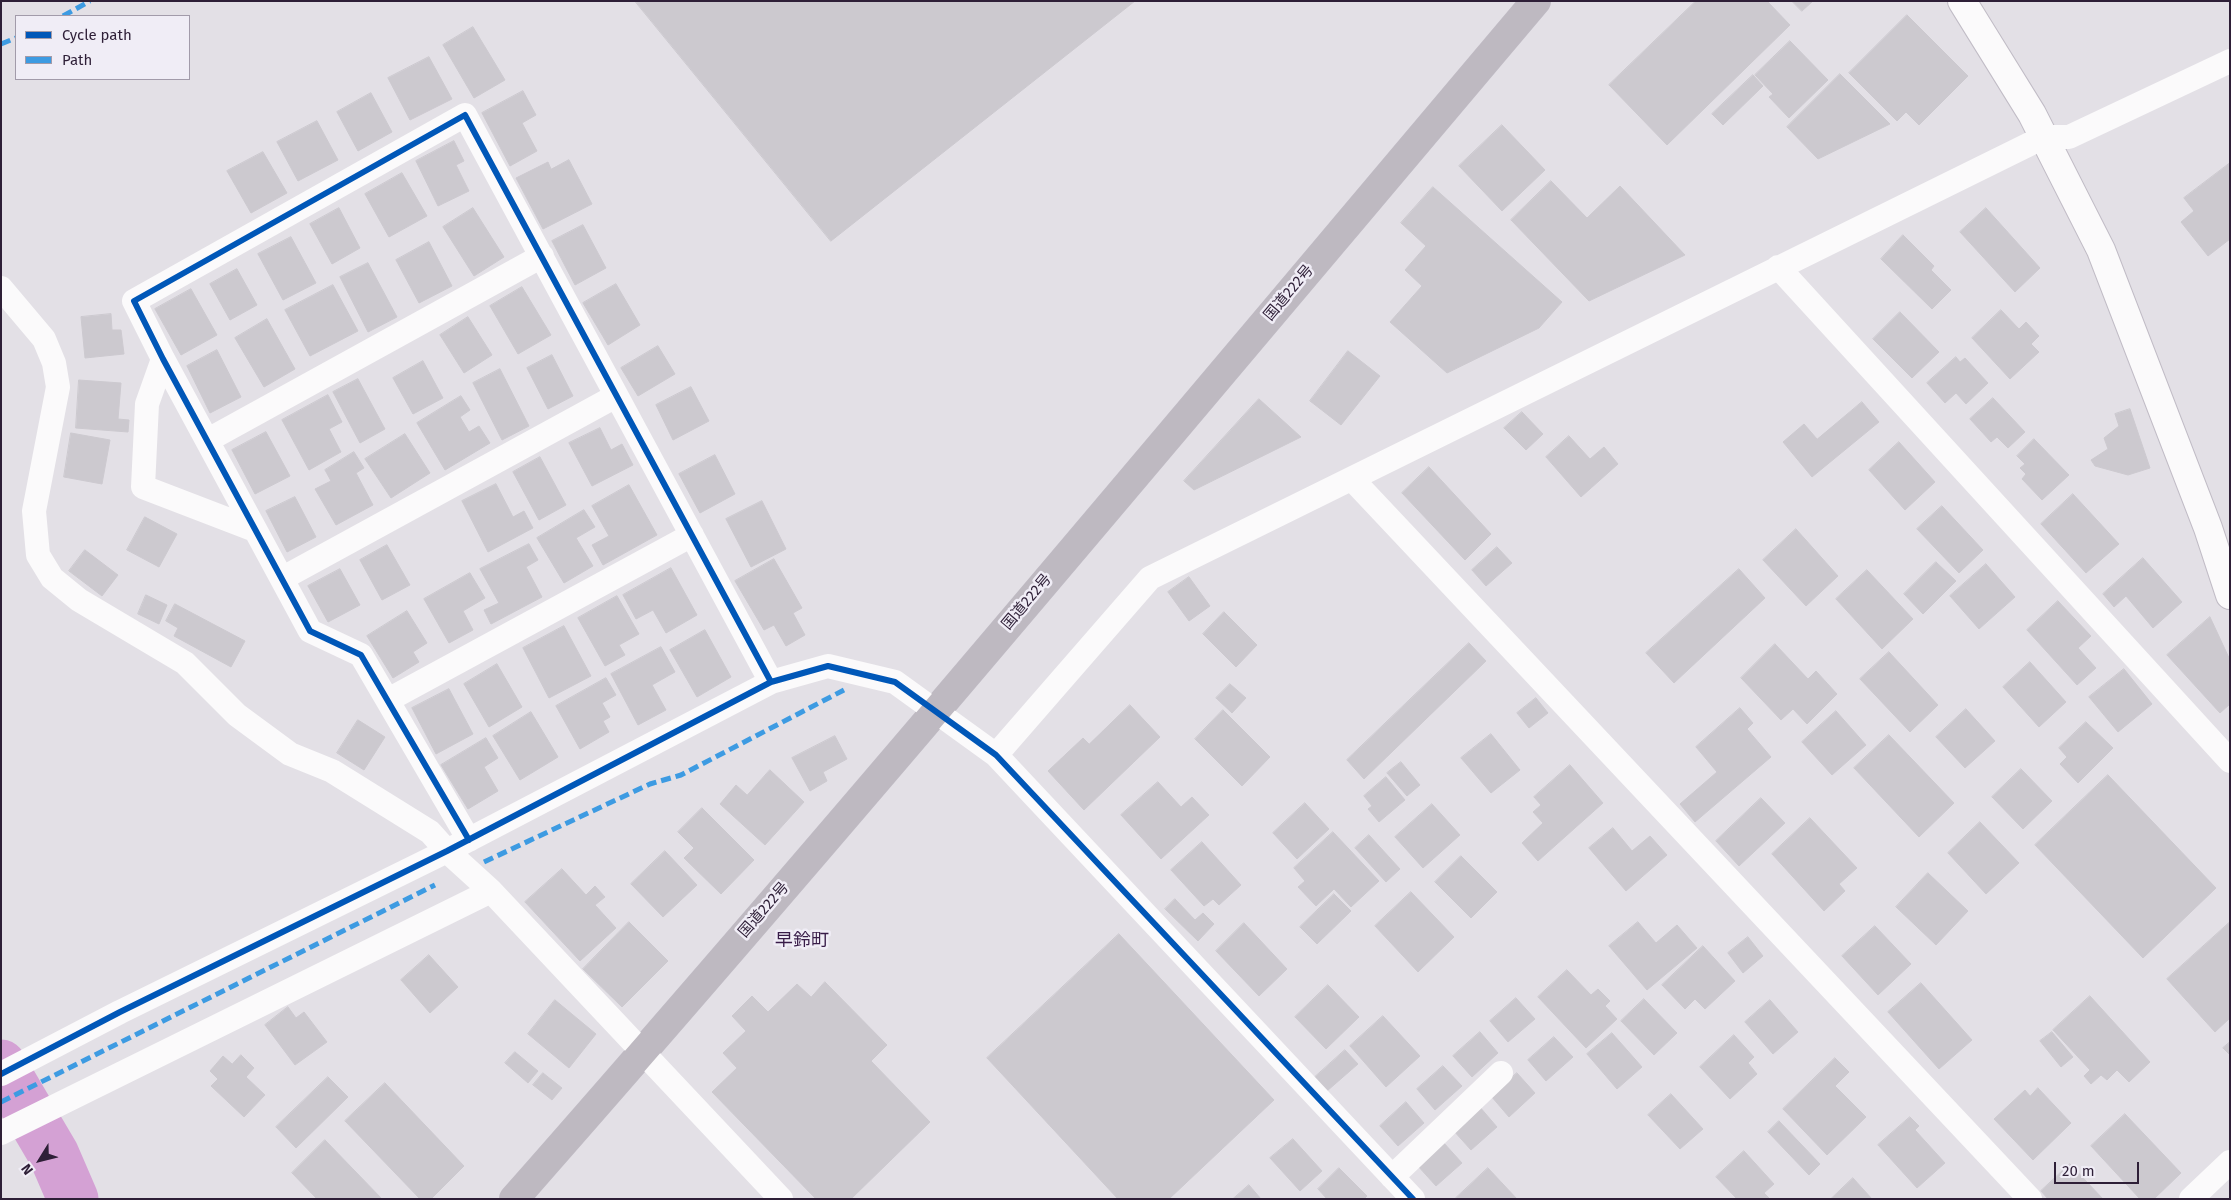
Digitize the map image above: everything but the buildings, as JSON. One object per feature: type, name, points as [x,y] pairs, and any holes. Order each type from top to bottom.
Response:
[{"type":"highway","name":"国道222号","points":[[514,1199],[936,711],[1536,1]]},
{"type":"street","points":[[1962,1],[2044,137],[2101,250],[2208,528],[2230,595]]},
{"type":"street","points":[[996,755],[1150,578],[2044,137],[2069,137],[2230,61]]},
{"type":"street","points":[[470,840],[361,655],[310,631],[163,359],[134,301],[466,115],[771,682]]},
{"type":"street","points":[[208,440],[542,256]]},
{"type":"street","points":[[1778,267],[2230,761]]},
{"type":"street","points":[[1,288],[44,338],[54,364],[58,387],[34,511],[38,555],[52,578],[79,600],[185,663],[237,715],[290,754],[332,771],[430,832],[447,852],[491,891],[781,1199]]},
{"type":"street","points":[[163,359],[147,404],[143,487],[256,530]]},
{"type":"street","points":[[282,578],[616,396]]},
{"type":"street","points":[[1352,479],[2030,1199]]},
{"type":"street","points":[[388,700],[692,535]]},
{"type":"street","points":[[1,1074],[120,1012],[447,852],[771,682],[828,666],[895,682],[996,755],[1401,1191],[1501,1073]]},
{"type":"street","points":[[1,1133],[491,891]]},
{"type":"street","points":[[2191,1199],[2230,1162]]},
{"type":"waterway","points":[[1,1065],[54,1155],[73,1199]]},
{"type":"marked path","points":[[65,15],[90,1]]},
{"type":"marked path","points":[[1,44],[15,38]]},
{"type":"marked path","points":[[484,862],[650,784],[681,775],[844,690]]},
{"type":"marked path","points":[[1,1102],[435,885]]},
{"type":"cycle path","points":[[469,840],[361,655],[310,631],[163,359],[134,301],[465,115],[771,682]]},
{"type":"cycle path","points":[[1,1074],[120,1012],[447,851],[771,682],[828,666],[895,682],[996,755],[1413,1199]]},
{"type":"district","name":"早鈴町","points":[[802,941]]}]
